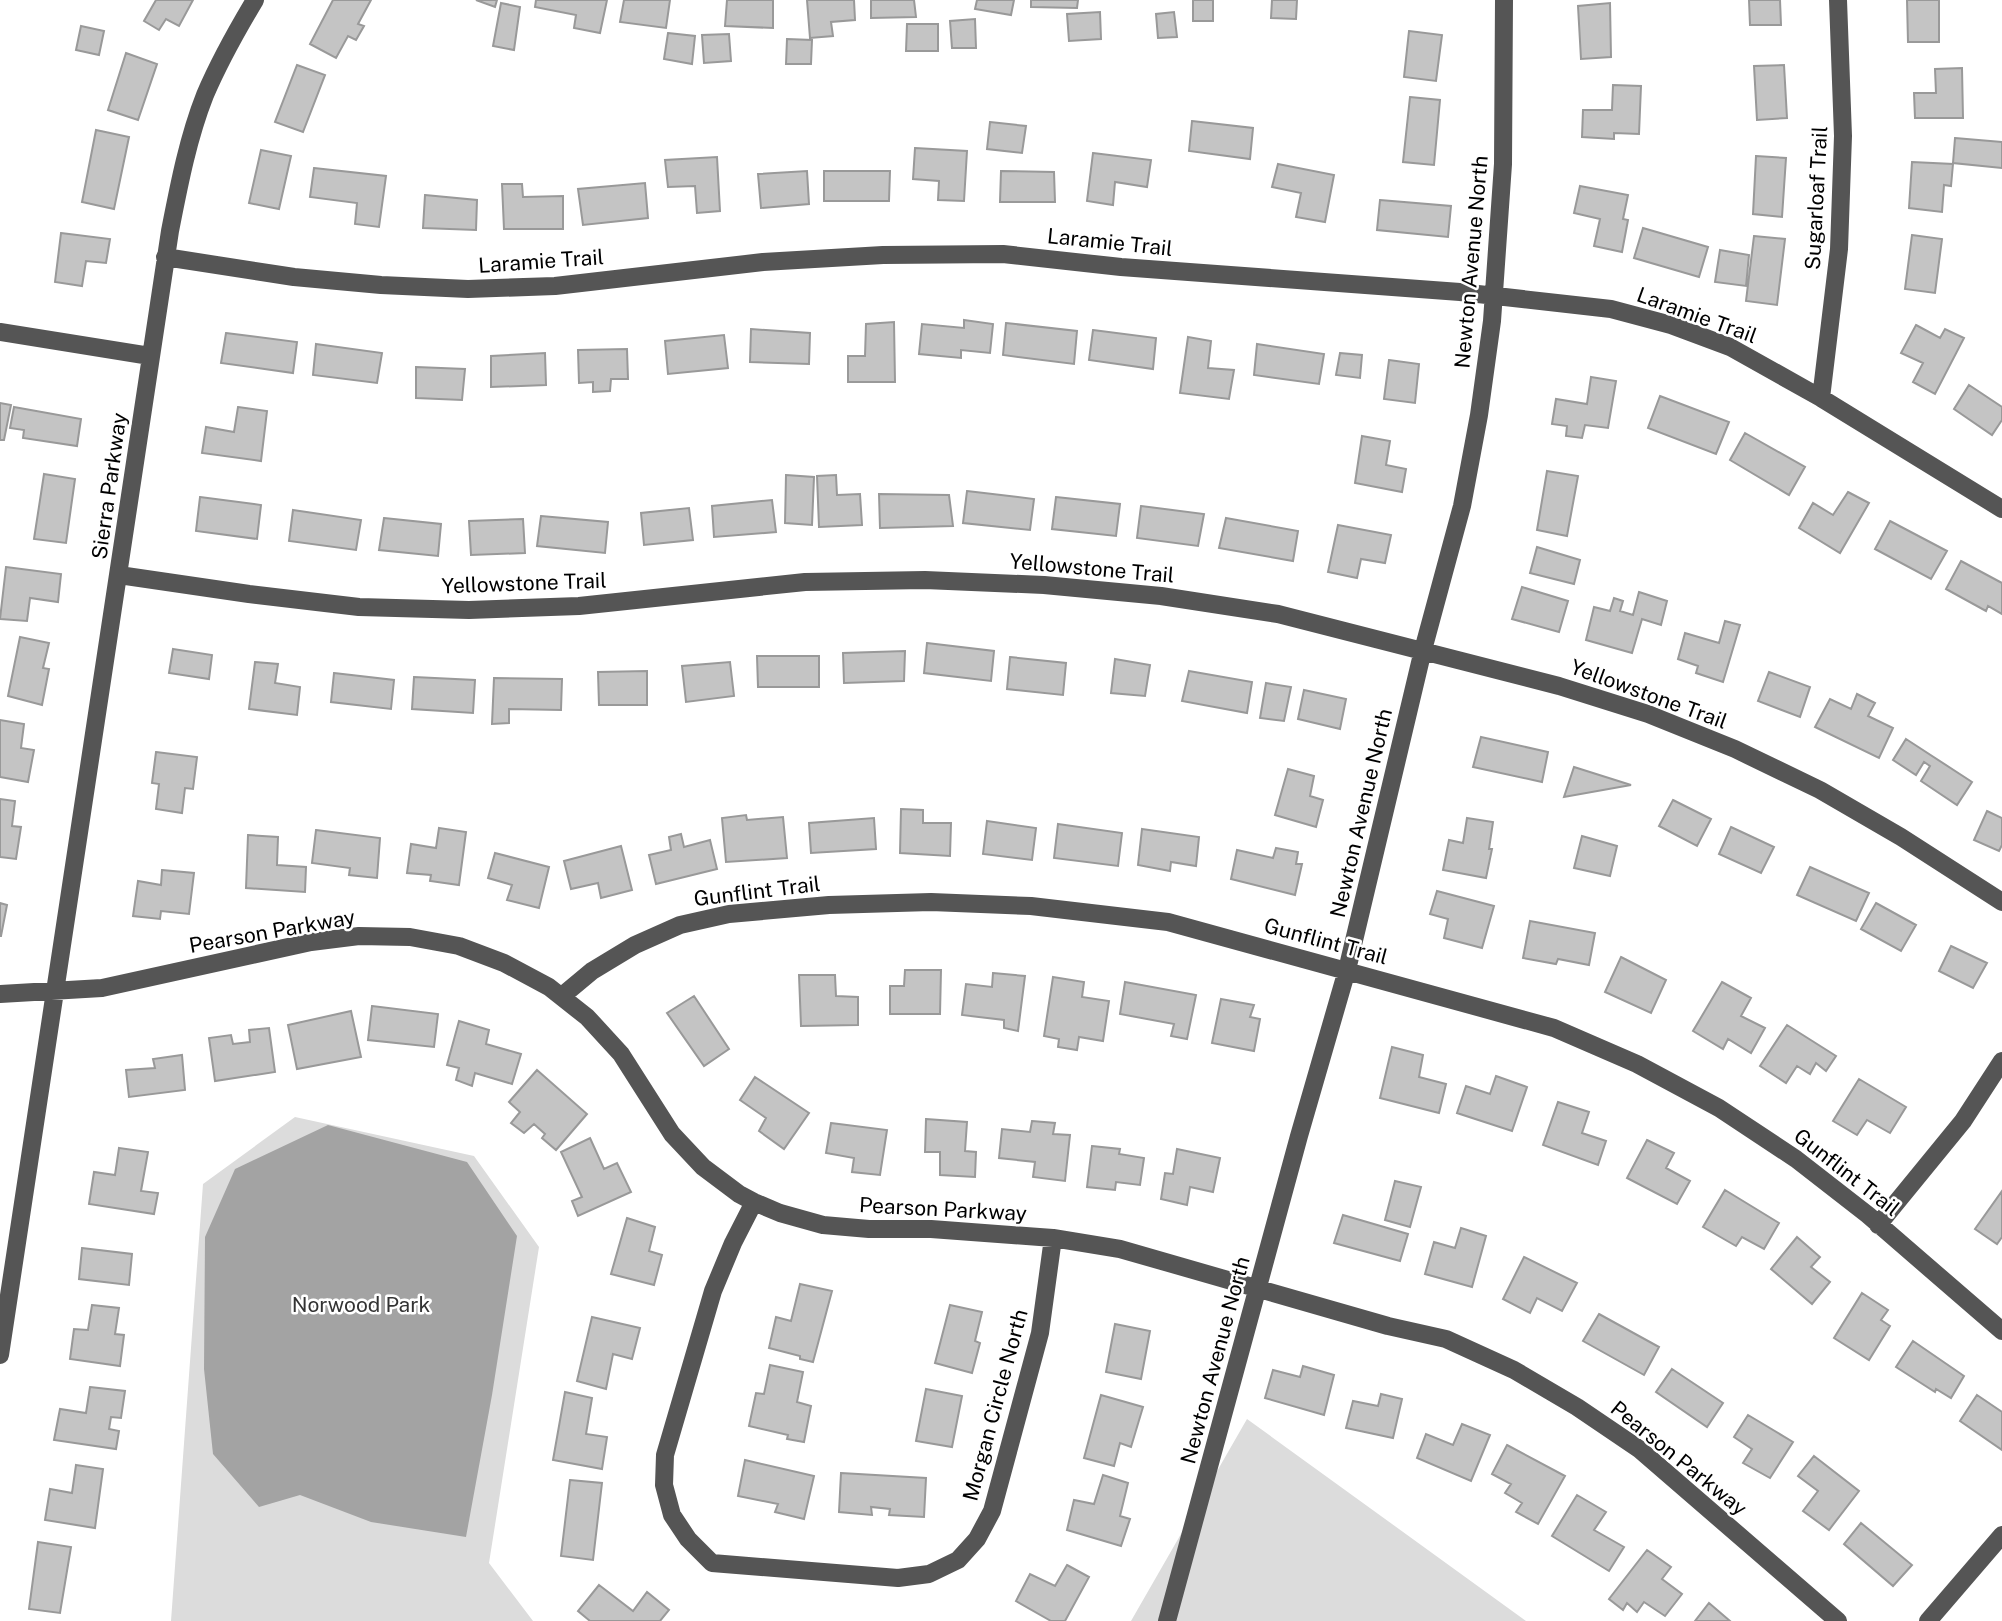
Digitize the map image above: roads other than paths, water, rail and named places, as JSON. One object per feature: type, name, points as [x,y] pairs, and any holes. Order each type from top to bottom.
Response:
[{"type":"street","name":"Sierra Parkway","points":[[0,1355],[165,257],[184,163],[205,96],[235,33],[256,0]]},
{"type":"street","name":"Newton Avenue North","points":[[1167,1621],[1347,970],[1423,650],[1462,506],[1479,415],[1494,295],[1503,164],[1504,0]]},
{"type":"street","name":"Sugarloaf Trail","points":[[1821,398],[1839,249],[1843,135],[1838,0]]},
{"type":"street","name":"Laramie Trail","points":[[165,257],[294,277],[468,289],[555,286],[763,262],[883,255],[1003,254],[1121,267],[1494,295],[1611,309],[1671,325],[1730,348],[1821,398],[2002,509]]},
{"type":"street","points":[[0,332],[150,356]]},
{"type":"street","name":"Yellowstone Trail","points":[[119,575],[359,607],[469,610],[579,606],[805,582],[925,580],[1044,584],[1161,596],[1278,614],[1559,686],[1648,714],[1735,750],[1820,790],[1901,837],[2002,902]]},
{"type":"street","name":"Gunflint Trail","points":[[562,996],[592,971],[635,945],[680,925],[729,914],[829,905],[931,902],[1031,906],[1168,922],[1554,1028],[1637,1064],[1719,1108],[1796,1159],[2002,1331]]},
{"type":"street","name":"Pearson Parkway","points":[[53,992],[102,988],[312,942],[359,936],[410,937],[458,946],[504,963],[562,996],[587,1017],[621,1054],[672,1134],[703,1167],[754,1202],[780,1213],[823,1225],[869,1229],[931,1229],[1053,1238],[1120,1249],[1388,1326],[1446,1339],[1514,1370],[1577,1407],[1639,1449],[1838,1621]]},
{"type":"street","points":[[0,994],[53,992]]},
{"type":"street","points":[[1878,1225],[1964,1121],[2002,1061]]},
{"type":"street","name":"Morgan Circle North","points":[[754,1202],[733,1243],[713,1292],[665,1455],[664,1485],[672,1515],[688,1539],[712,1563],[898,1578],[929,1574],[958,1560],[977,1539],[992,1511],[1040,1333],[1053,1238]]},
{"type":"street","points":[[1928,1621],[2002,1535]]},
{"type":"park label","name":"Norwood Park","points":[[361,1304]]}]
